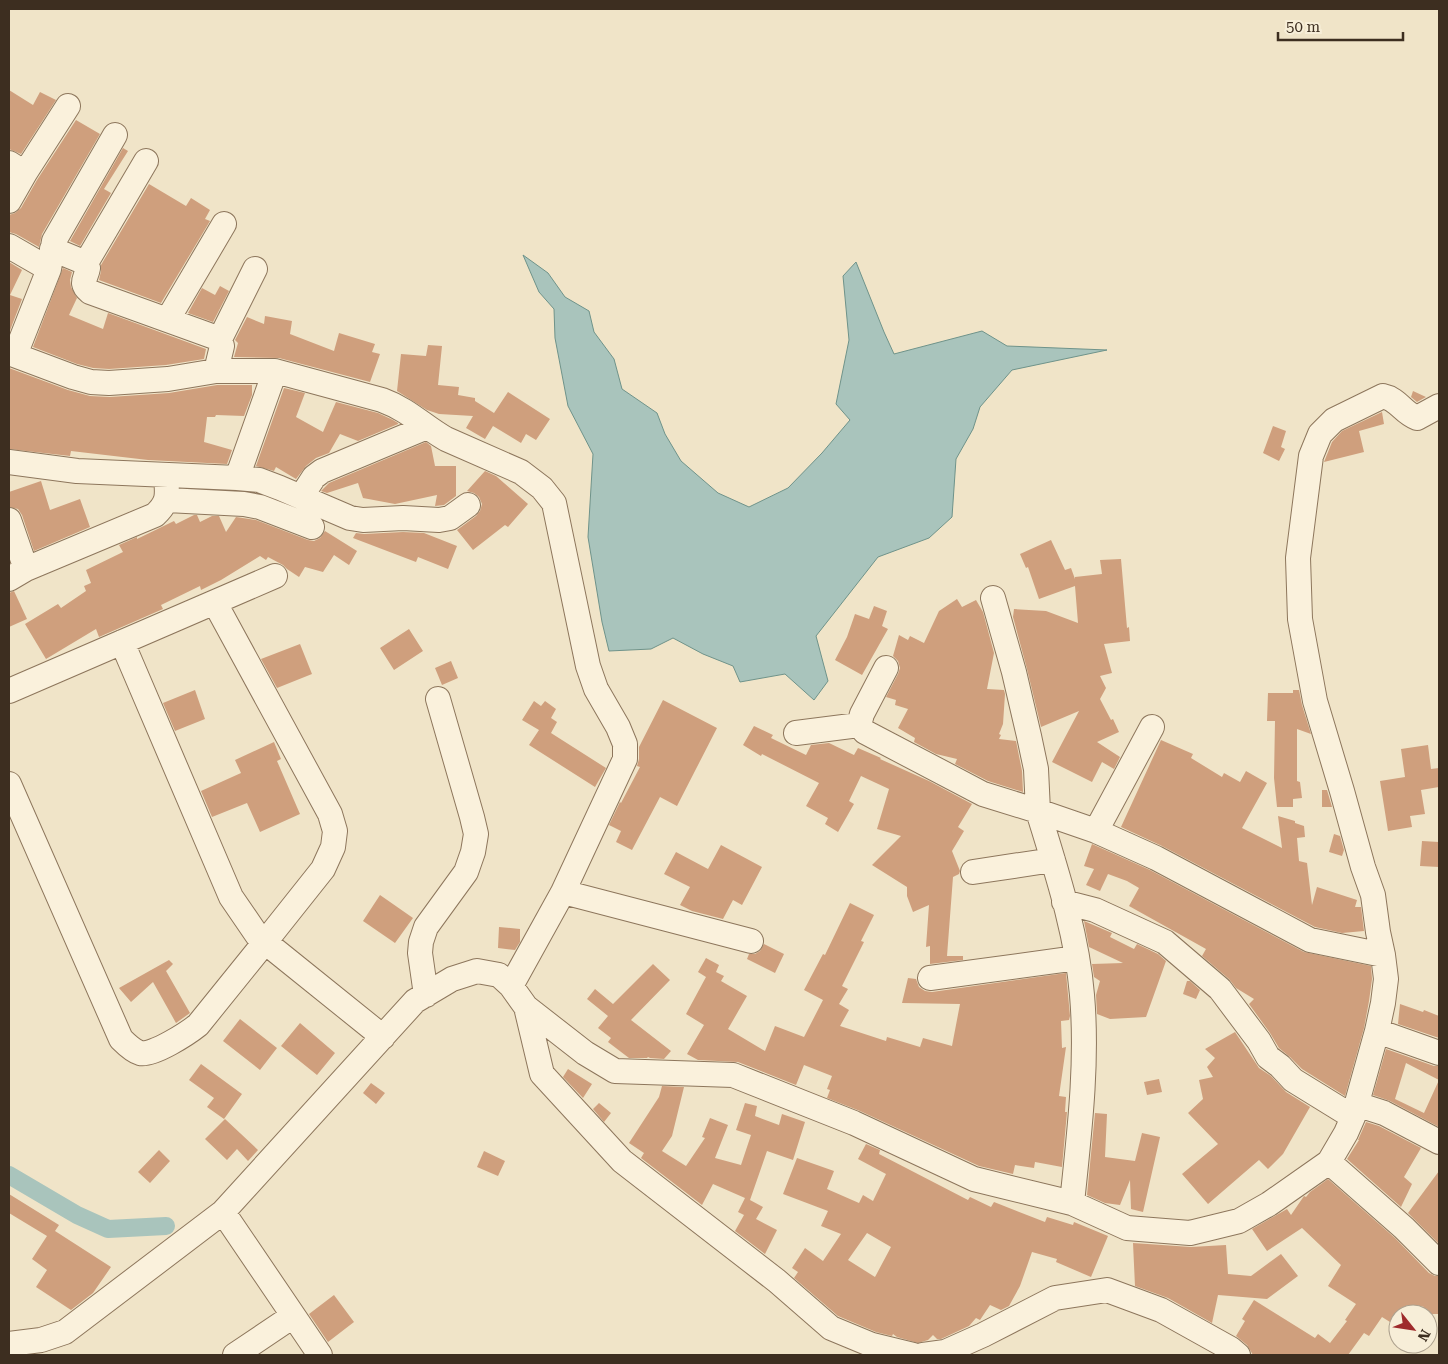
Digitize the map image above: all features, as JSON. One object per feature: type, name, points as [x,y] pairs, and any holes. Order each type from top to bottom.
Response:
[{"type":"street","points":[[9,201],[17,168],[68,106]]},
{"type":"street","points":[[115,136],[60,230],[12,354],[91,382],[109,383],[168,379],[216,371],[275,371],[382,400],[406,411],[446,439],[521,472],[542,488],[554,504],[588,666],[596,689],[625,744],[625,759],[563,892],[511,986]]},
{"type":"street","points":[[146,161],[86,262],[88,268],[83,282],[85,287],[90,292],[220,339]]},
{"type":"street","points":[[168,319],[224,224]]},
{"type":"street","points":[[9,246],[50,259],[86,262]]},
{"type":"street","points":[[216,371],[222,346],[220,339],[255,269]]},
{"type":"street","points":[[237,478],[275,371]]},
{"type":"street","points":[[9,1344],[41,1340],[65,1332],[223,1212],[415,1001],[452,978],[478,971],[499,975],[511,986],[526,1007],[585,1053],[615,1071],[733,1075],[854,1122],[974,1179],[1072,1203],[1127,1228],[1190,1233],[1239,1221],[1269,1204],[1329,1162],[1346,1132],[1377,1031],[1386,979],[1384,955],[1378,932],[1373,895],[1363,867],[1315,701],[1300,620],[1298,558],[1311,456],[1320,434],[1334,420],[1383,396],[1390,398],[1410,415],[1417,418],[1439,406]]},
{"type":"street","points":[[301,497],[314,477],[322,471],[427,427]]},
{"type":"street","points":[[9,462],[77,471],[259,480],[350,518],[364,520],[403,518],[445,519],[450,518],[468,505]]},
{"type":"street","points":[[9,520],[18,574],[155,515],[167,500],[166,474]]},
{"type":"street","points":[[167,500],[244,504],[260,507],[312,527]]},
{"type":"street","points":[[9,690],[276,576]]},
{"type":"street","points":[[993,598],[1014,672],[1029,736],[1036,769],[1038,811],[1064,902],[1077,958],[1082,994],[1084,1025],[1081,1114],[1072,1203]]},
{"type":"street","points":[[9,784],[121,1039],[131,1048],[141,1053],[151,1052],[186,1034],[198,1025],[323,869],[333,847],[335,831],[330,814],[215,602]]},
{"type":"street","points":[[122,642],[231,897],[257,935],[383,1037]]},
{"type":"street","points":[[859,725],[862,714],[886,668]]},
{"type":"street","points":[[426,995],[420,953],[421,942],[426,927],[466,872],[473,852],[476,834],[438,699]]},
{"type":"street","points":[[859,725],[865,732],[982,794],[1096,831],[1156,858],[1310,940],[1384,955]]},
{"type":"street","points":[[796,733],[859,725]]},
{"type":"street","points":[[1096,831],[1152,728]]},
{"type":"street","points":[[973,872],[1053,860]]},
{"type":"street","points":[[563,892],[751,941]]},
{"type":"street","points":[[1064,902],[1096,910],[1165,942],[1220,989],[1259,1041],[1268,1057],[1280,1066],[1293,1080],[1354,1110],[1384,1113],[1439,1142]]},
{"type":"street","points":[[930,978],[1077,958]]},
{"type":"street","points":[[526,1007],[542,1074],[622,1161],[777,1281],[831,1328],[872,1344],[913,1355]]},
{"type":"street","points":[[1377,1031],[1439,1052]]},
{"type":"street","points":[[1329,1162],[1404,1228],[1439,1263]]},
{"type":"street","points":[[223,1212],[320,1355]]},
{"type":"street","points":[[923,1355],[945,1352],[1055,1298],[1107,1290],[1161,1310],[1231,1349],[1238,1355]]},
{"type":"street","points":[[235,1355],[293,1316]]},
{"type":"water","points":[[523,255],[548,273],[565,297],[589,311],[594,332],[614,359],[622,389],[657,413],[665,434],[681,461],[718,493],[749,507],[788,488],[822,453],[850,420],[836,404],[849,340],[843,276],[856,262],[894,354],[982,331],[1007,346],[1107,350],[1012,370],[980,407],[973,429],[956,459],[952,517],[929,538],[878,557],[816,636],[828,681],[814,700],[785,674],[740,682],[733,666],[703,654],[673,638],[651,649],[609,651],[602,622],[588,537],[593,454],[568,406],[555,338],[554,309],[539,292]]},
{"type":"building","points":[[9,90],[33,105],[40,92],[56,100],[21,154],[9,149]]},
{"type":"building","points":[[76,120],[100,134],[42,234],[39,247],[9,232],[9,215],[21,208]]},
{"type":"building","points":[[123,148],[128,151],[104,189],[111,193],[80,246],[70,241]]},
{"type":"building","points":[[149,184],[186,206],[191,198],[210,210],[205,219],[210,221],[161,303],[99,280],[101,265]]},
{"type":"building","points":[[9,262],[22,270],[10,295],[22,299],[9,333]]},
{"type":"building","points":[[63,268],[72,272],[71,287],[77,298],[69,315],[103,329],[108,313],[206,349],[204,359],[166,365],[109,369],[93,368],[77,364],[33,347]]},
{"type":"building","points":[[220,286],[229,291],[213,322],[188,313],[202,288],[215,295]]},
{"type":"building","points":[[265,316],[292,321],[290,334],[334,351],[339,333],[375,344],[372,352],[380,354],[370,382],[279,358],[234,357],[238,343],[235,340],[247,317],[264,324]]},
{"type":"building","points":[[428,345],[442,346],[438,385],[459,387],[458,395],[475,398],[475,401],[494,413],[508,392],[550,419],[536,440],[526,434],[521,443],[493,426],[485,439],[466,428],[473,416],[439,414],[427,410],[397,391],[401,354],[426,356]]},
{"type":"building","points":[[9,368],[68,390],[90,396],[110,397],[169,393],[217,385],[252,385],[252,395],[244,416],[216,415],[215,417],[207,417],[204,442],[232,450],[227,464],[148,460],[71,451],[70,456],[9,449]]},
{"type":"building","points":[[284,388],[305,393],[296,417],[323,432],[336,402],[378,413],[398,424],[358,441],[340,434],[329,453],[316,458],[306,466],[296,479],[276,467],[274,471],[256,466]]},
{"type":"building","points":[[1413,391],[1426,397],[1417,402],[1411,397]]},
{"type":"building","points":[[1382,412],[1384,424],[1359,431],[1364,452],[1324,462],[1332,442],[1342,431]]},
{"type":"building","points":[[1273,426],[1286,431],[1281,447],[1285,449],[1279,461],[1263,453]]},
{"type":"building","points":[[426,442],[431,446],[435,466],[456,466],[456,496],[444,505],[435,506],[437,495],[395,504],[363,498],[358,483],[327,493],[321,491],[329,483]]},
{"type":"building","points":[[485,471],[496,476],[528,504],[508,527],[505,525],[473,550],[457,530],[480,511],[482,504],[479,497],[467,491]]},
{"type":"building","points":[[41,481],[50,510],[80,499],[90,527],[34,551],[22,515],[18,509],[9,507],[9,492]]},
{"type":"building","points":[[197,515],[200,522],[212,516],[219,516],[226,532],[236,517],[256,520],[314,541],[320,538],[325,531],[357,551],[349,565],[334,555],[323,572],[305,567],[299,577],[283,565],[268,557],[266,560],[260,556],[201,590],[200,586],[161,605],[163,609],[99,637],[96,629],[46,659],[25,624],[58,604],[61,608],[86,591],[84,586],[91,583],[86,570],[123,552],[119,545],[137,537],[137,539],[174,521],[176,524]]},
{"type":"building","points":[[356,533],[424,533],[457,546],[448,569],[418,557],[416,562],[353,538]]},
{"type":"building","points":[[1051,540],[1065,570],[1071,568],[1075,579],[1075,577],[1102,574],[1100,560],[1121,559],[1127,628],[1129,627],[1130,641],[1104,644],[1112,673],[1100,676],[1106,688],[1100,699],[1119,732],[1097,742],[1120,757],[1114,769],[1102,762],[1092,782],[1052,762],[1079,711],[1041,727],[1013,617],[1014,609],[1046,611],[1078,623],[1075,586],[1039,599],[1028,567],[1026,568],[1020,554]]},
{"type":"building","points":[[14,591],[27,619],[9,627],[9,593]]},
{"type":"building","points":[[957,599],[962,607],[976,600],[983,612],[994,653],[987,689],[1004,690],[1003,724],[999,739],[1016,741],[1022,771],[1023,792],[988,781],[955,764],[957,759],[936,754],[914,742],[915,738],[898,728],[908,709],[895,705],[896,700],[886,697],[900,668],[898,661],[893,656],[899,635],[908,640],[910,636],[924,643],[939,611]]},
{"type":"building","points":[[874,606],[887,611],[882,626],[888,629],[862,675],[835,660],[847,637],[855,614],[869,619]]},
{"type":"building","points":[[409,629],[423,651],[394,670],[380,648]]},
{"type":"building","points":[[300,644],[312,674],[277,688],[261,659]]},
{"type":"building","points":[[451,661],[458,678],[442,685],[435,668]]},
{"type":"building","points":[[195,690],[205,719],[175,731],[163,703]]},
{"type":"building","points":[[1293,690],[1299,690],[1311,734],[1297,729],[1297,781],[1300,782],[1302,798],[1293,799],[1293,807],[1277,807],[1274,778],[1275,721],[1267,721],[1268,693],[1293,693]]},
{"type":"building","points":[[663,700],[717,728],[677,806],[660,797],[632,850],[616,842],[621,831],[609,825],[640,767],[637,766],[639,747]]},
{"type":"building","points":[[534,701],[541,706],[545,701],[556,709],[551,718],[557,722],[551,733],[606,768],[595,787],[529,745],[539,730],[522,720]]},
{"type":"building","points":[[754,726],[773,735],[771,738],[806,755],[811,745],[829,743],[854,755],[858,748],[929,781],[972,804],[958,827],[964,831],[952,851],[960,871],[959,874],[953,877],[947,956],[963,956],[963,960],[930,964],[930,946],[926,947],[929,905],[913,912],[907,896],[907,887],[872,865],[901,836],[877,829],[889,789],[861,776],[849,801],[854,804],[838,832],[825,824],[828,818],[806,806],[819,783],[762,754],[761,756],[743,745]]},
{"type":"building","points":[[1161,740],[1193,754],[1191,758],[1222,777],[1224,773],[1240,782],[1246,771],[1267,783],[1242,828],[1282,848],[1278,816],[1304,826],[1305,837],[1297,838],[1299,861],[1307,863],[1312,905],[1317,887],[1357,900],[1355,907],[1361,907],[1364,931],[1342,933],[1315,927],[1162,846],[1121,827]]},
{"type":"building","points":[[274,742],[281,759],[277,761],[300,814],[260,832],[247,803],[212,817],[201,791],[241,773],[235,760]]},
{"type":"building","points":[[1428,745],[1431,769],[1439,768],[1439,787],[1421,790],[1425,814],[1410,816],[1412,827],[1388,831],[1380,781],[1405,777],[1401,749]]},
{"type":"building","points":[[1322,790],[1327,790],[1332,807],[1322,807]]},
{"type":"building","points":[[1334,834],[1340,836],[1344,850],[1342,856],[1329,852]]},
{"type":"building","points":[[1422,841],[1439,842],[1439,867],[1420,866]]},
{"type":"building","points":[[1092,844],[1150,870],[1304,952],[1371,966],[1372,979],[1364,1028],[1345,1096],[1302,1069],[1279,1048],[1249,1004],[1254,999],[1236,988],[1229,979],[1202,956],[1206,949],[1129,906],[1139,888],[1108,874],[1100,891],[1086,885],[1094,869],[1084,866]]},
{"type":"building","points":[[721,845],[762,867],[742,905],[733,900],[723,919],[692,911],[680,905],[690,887],[664,874],[676,852],[708,869]]},
{"type":"building","points":[[380,895],[413,918],[395,943],[363,921]]},
{"type":"building","points":[[850,903],[874,915],[861,941],[864,942],[842,986],[848,989],[839,1004],[849,1010],[840,1026],[886,1041],[887,1037],[920,1047],[923,1038],[952,1046],[960,1004],[902,1003],[908,978],[916,979],[919,987],[925,991],[932,992],[1066,973],[1070,1016],[1069,1020],[1061,1021],[1062,1048],[1066,1047],[1059,1096],[1066,1097],[1065,1112],[1067,1112],[1062,1167],[1035,1162],[1034,1168],[1015,1165],[1013,1174],[979,1166],[860,1111],[827,1098],[830,1090],[827,1089],[832,1076],[804,1065],[796,1085],[738,1062],[698,1060],[687,1054],[704,1025],[686,1014],[706,977],[698,972],[706,958],[719,965],[716,972],[724,976],[721,981],[747,996],[728,1029],[765,1051],[775,1026],[804,1037],[823,1000],[804,990],[823,954],[825,955]]},
{"type":"building","points":[[1084,921],[1112,933],[1110,937],[1134,949],[1137,944],[1158,954],[1166,961],[1146,1017],[1110,1019],[1097,1014],[1096,995],[1100,981],[1094,977],[1092,964],[1123,963],[1089,947]]},
{"type":"building","points":[[499,927],[520,929],[520,942],[515,950],[498,948]]},
{"type":"building","points":[[764,944],[784,954],[775,973],[747,959],[749,954],[755,954],[760,951]]},
{"type":"building","points":[[169,960],[173,964],[166,971],[190,1013],[176,1023],[153,982],[131,1002],[119,988]]},
{"type":"building","points":[[653,964],[670,980],[631,1020],[671,1051],[664,1059],[648,1057],[629,1058],[608,1042],[611,1038],[598,1028],[608,1016],[587,999],[595,989],[613,1004]]},
{"type":"building","points":[[1187,981],[1190,981],[1200,990],[1196,999],[1183,994]]},
{"type":"building","points":[[1400,1004],[1439,1016],[1439,1038],[1398,1024]]},
{"type":"building","points":[[240,1019],[277,1048],[260,1070],[223,1041]]},
{"type":"building","points":[[300,1023],[335,1053],[317,1075],[281,1046]]},
{"type":"building","points":[[1235,1032],[1259,1068],[1271,1076],[1286,1092],[1310,1107],[1283,1154],[1268,1169],[1259,1160],[1208,1204],[1182,1174],[1218,1144],[1188,1113],[1203,1099],[1199,1080],[1213,1077],[1207,1067],[1215,1058],[1205,1049]]},
{"type":"building","points":[[1386,1049],[1434,1066],[1439,1066],[1439,1080],[1439,1127],[1390,1101],[1373,1095]],"holes":[[[1406,1063],[1439,1080],[1424,1113],[1395,1099]]]},
{"type":"building","points":[[201,1064],[242,1094],[224,1119],[207,1107],[214,1098],[189,1080]]},
{"type":"building","points":[[568,1069],[592,1084],[583,1098],[563,1077]]},
{"type":"building","points":[[1159,1079],[1162,1092],[1147,1095],[1144,1082]]},
{"type":"building","points":[[371,1083],[385,1093],[376,1104],[363,1093]]},
{"type":"building","points":[[662,1086],[684,1087],[672,1136],[662,1151],[686,1166],[705,1138],[702,1137],[710,1118],[728,1125],[715,1158],[741,1165],[751,1135],[736,1130],[745,1103],[757,1106],[755,1116],[779,1125],[782,1114],[805,1122],[793,1160],[767,1151],[750,1200],[763,1207],[756,1219],[777,1230],[765,1254],[735,1231],[744,1215],[738,1212],[745,1198],[713,1184],[702,1205],[641,1158],[644,1153],[629,1143],[659,1097]]},
{"type":"building","points":[[599,1103],[611,1113],[604,1122],[593,1109]]},
{"type":"building","points":[[1095,1113],[1107,1114],[1105,1157],[1135,1161],[1142,1133],[1160,1137],[1143,1212],[1131,1209],[1130,1180],[1120,1205],[1105,1203],[1087,1195]]},
{"type":"building","points":[[225,1119],[258,1150],[248,1161],[237,1149],[227,1160],[205,1139]]},
{"type":"building","points":[[1366,1122],[1379,1126],[1421,1148],[1404,1177],[1412,1184],[1401,1207],[1347,1159],[1359,1140]]},
{"type":"building","points":[[866,1144],[880,1150],[879,1154],[968,1200],[970,1197],[991,1207],[994,1202],[1045,1222],[1047,1217],[1073,1225],[1074,1222],[1108,1236],[1091,1277],[1056,1262],[1057,1259],[1032,1252],[1020,1286],[1009,1306],[1001,1310],[990,1305],[980,1320],[976,1318],[969,1326],[941,1339],[937,1339],[933,1335],[928,1340],[918,1343],[893,1334],[892,1336],[876,1332],[838,1316],[794,1278],[798,1272],[792,1268],[805,1248],[823,1261],[841,1234],[821,1226],[828,1211],[783,1194],[797,1158],[834,1171],[827,1189],[859,1203],[863,1195],[873,1201],[886,1174],[858,1159]],"holes":[[[867,1233],[891,1247],[875,1277],[848,1260]]]},
{"type":"building","points":[[159,1150],[170,1161],[150,1183],[138,1172]]},
{"type":"building","points":[[484,1151],[505,1161],[498,1176],[477,1167]]},
{"type":"building","points":[[1439,1171],[1439,1244],[1408,1213]]},
{"type":"building","points":[[1328,1179],[1395,1238],[1429,1273],[1439,1276],[1439,1314],[1438,1304],[1388,1304],[1388,1321],[1382,1317],[1369,1336],[1364,1333],[1348,1355],[1253,1355],[1247,1345],[1236,1336],[1245,1321],[1242,1319],[1254,1300],[1315,1338],[1318,1334],[1330,1343],[1347,1321],[1345,1320],[1356,1304],[1328,1286],[1341,1265],[1302,1228],[1267,1251],[1252,1229],[1287,1209],[1291,1215],[1304,1196],[1306,1197]]},
{"type":"building","points":[[9,1194],[59,1225],[55,1231],[111,1267],[93,1293],[71,1310],[36,1287],[47,1270],[32,1259],[47,1236],[9,1213]]},
{"type":"building","points":[[1133,1243],[1191,1247],[1226,1245],[1228,1274],[1251,1276],[1281,1254],[1298,1276],[1267,1299],[1218,1295],[1212,1323],[1168,1298],[1135,1286]]},
{"type":"building","points":[[334,1295],[354,1322],[328,1342],[309,1314]]},
{"type":"waterway","points":[[9,1175],[77,1215],[108,1229],[166,1226]]}]
